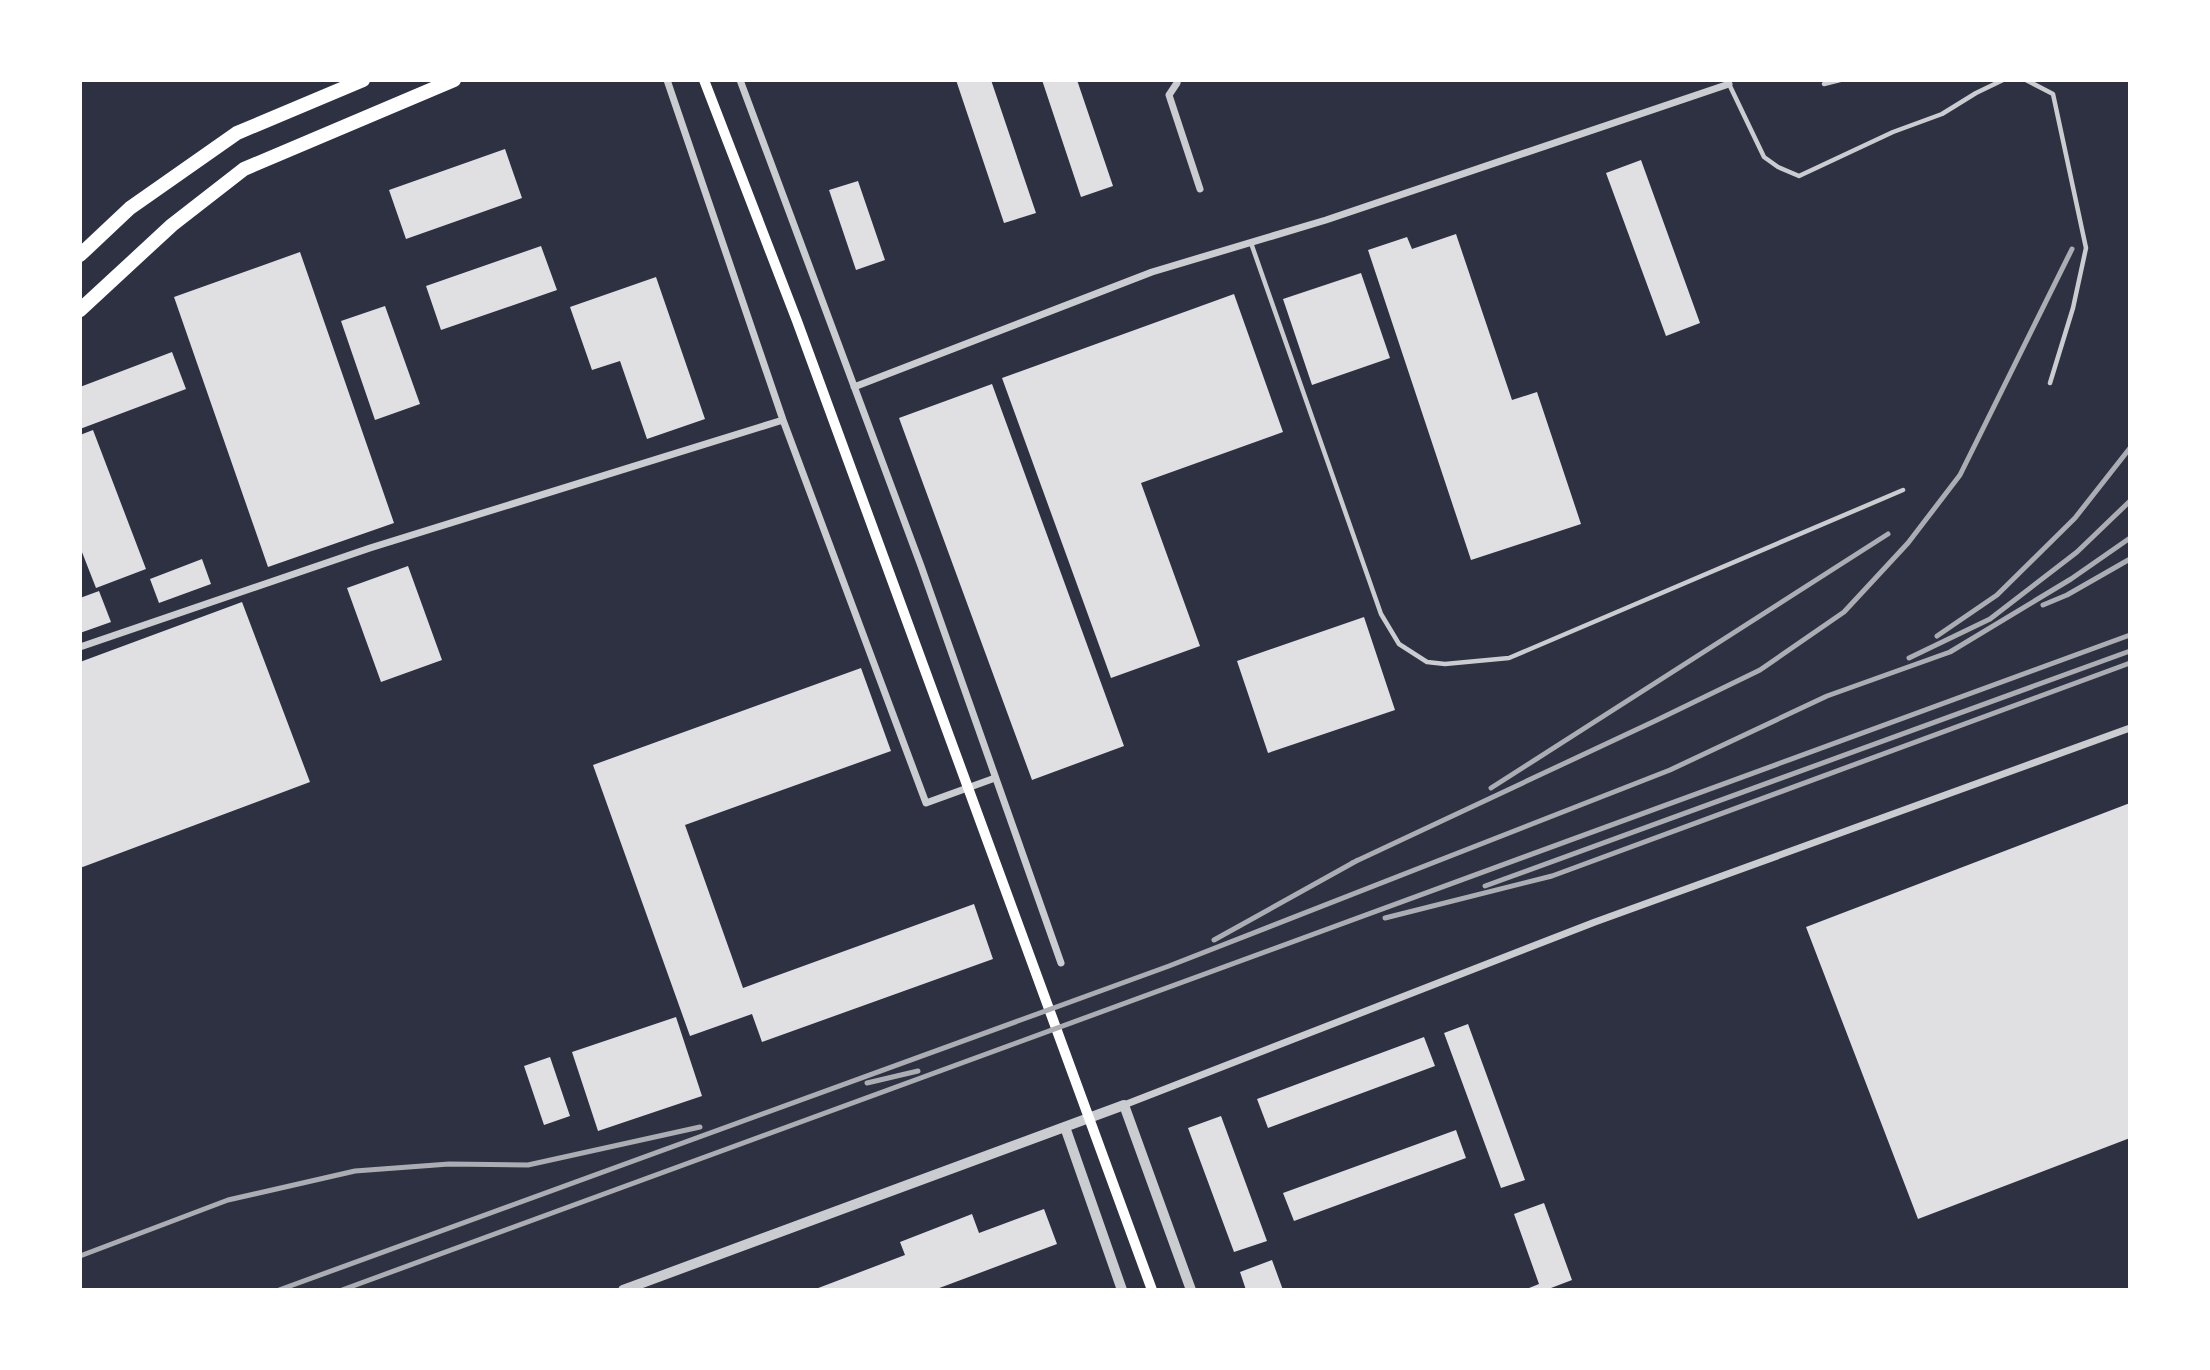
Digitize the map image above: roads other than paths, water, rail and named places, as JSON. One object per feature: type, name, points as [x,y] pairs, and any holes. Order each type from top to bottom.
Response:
[{"type":"highway","points":[[80,255],[130,208],[237,133],[363,80]]},
{"type":"highway","points":[[80,310],[172,225],[244,169],[454,80]]},
{"type":"main road","points":[[704,80],[797,321],[1152,1290]]},
{"type":"street","points":[[667,80],[783,419],[926,803],[995,778]]},
{"type":"street","points":[[740,80],[925,578],[1060,963]]},
{"type":"street","points":[[1179,81],[1169,95],[1200,189]]},
{"type":"street","points":[[854,387],[1152,272],[1326,220],[1729,84]]},
{"type":"street","points":[[80,648],[370,548],[783,419]]},
{"type":"street","points":[[623,1290],[1124,1105],[1595,922],[2130,728]]},
{"type":"street","points":[[1124,1105],[1191,1290]]},
{"type":"street","points":[[1065,1127],[1122,1290]]},
{"type":"lane","points":[[1824,84],[1840,80]]},
{"type":"lane","points":[[1729,84],[1764,157],[1798,176],[1893,132],[1942,114],[2003,80]]},
{"type":"lane","points":[[2025,80],[2053,94],[2086,248],[2073,308],[2050,383]]},
{"type":"lane","points":[[1251,243],[1381,614],[1399,644],[1427,662],[1445,664],[1509,658],[1903,490]]},
{"type":"railway","points":[[1352,863],[1760,670],[1844,612],[1908,543],[1960,475],[2072,249]]},
{"type":"railway","points":[[1937,636],[1997,595],[2075,518],[2130,448]]},
{"type":"railway","points":[[1909,658],[1990,619],[2077,552],[2130,501]]},
{"type":"railway","points":[[1491,788],[1888,534]]},
{"type":"railway","points":[[279,1290],[1169,966],[1670,770],[1827,696],[1950,652],[2071,579],[2130,538]]},
{"type":"railway","points":[[2043,605],[2067,595],[2130,559]]},
{"type":"railway","points":[[342,1290],[2130,635]]},
{"type":"railway","points":[[1485,886],[2130,651]]},
{"type":"railway","points":[[1385,918],[1552,876],[2130,663]]},
{"type":"railway","points":[[1214,940],[1358,860]]},
{"type":"railway","points":[[867,1083],[918,1071]]},
{"type":"railway","points":[[80,1256],[228,1200],[355,1171],[449,1164],[528,1165],[700,1127]]}]
